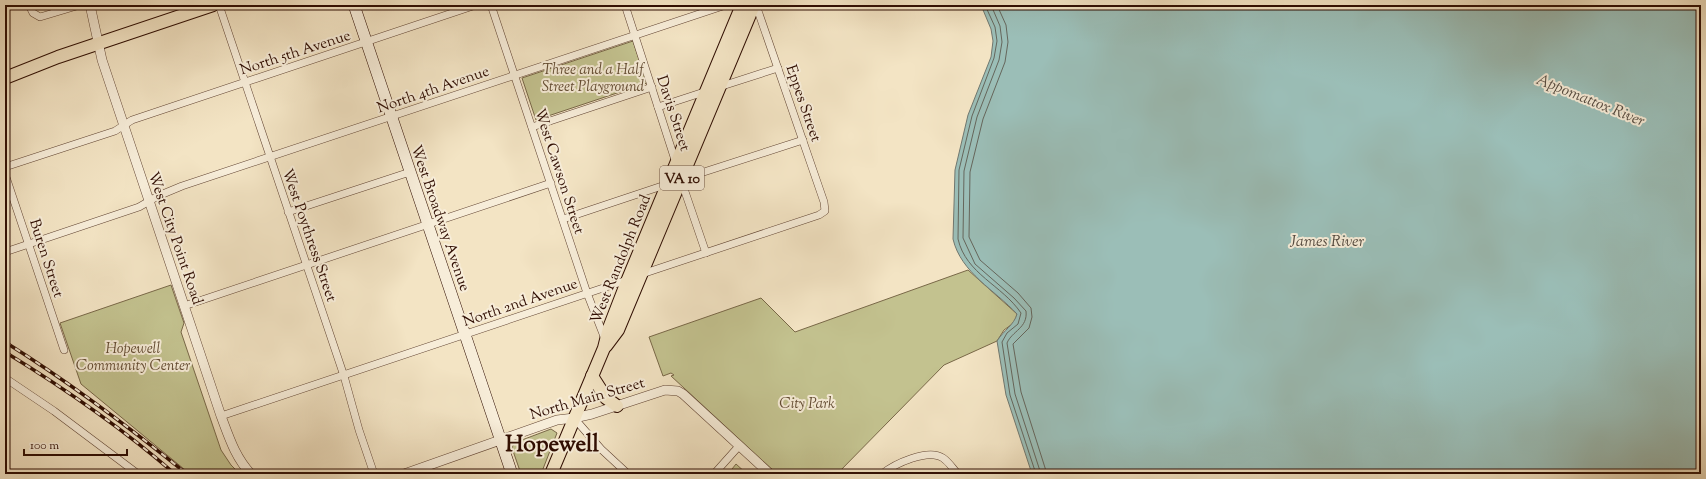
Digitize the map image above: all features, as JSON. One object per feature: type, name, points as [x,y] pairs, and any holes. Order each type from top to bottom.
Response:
[{"type":"main road","points":[[5,78],[98,44],[213,5]]},
{"type":"main road","name":"West Broadway Avenue","points":[[354,5],[512,474]]},
{"type":"main road","name":"West Randolph Road","points":[[574,418],[606,343],[628,279],[742,5]]},
{"type":"main road","name":"West Randolph Road","points":[[606,343],[618,330],[755,5]]},
{"type":"main road","points":[[592,376],[606,398],[617,406]]},
{"type":"main road","name":"VA 10","points":[[551,474],[574,418]]},
{"type":"street","points":[[29,5],[32,13],[40,17],[80,5]]},
{"type":"street","name":"West City Point Road","points":[[90,5],[102,60],[221,416],[232,448],[239,460],[251,474]]},
{"type":"street","name":"West Poythress Street","points":[[219,5],[344,376],[359,430],[374,474]]},
{"type":"street","name":"North 5th Avenue","points":[[5,167],[115,131],[132,120],[476,5]]},
{"type":"street","name":"West Cawson Street","points":[[490,5],[515,75],[587,293],[606,343]]},
{"type":"street","name":"Davis Street","points":[[625,5],[706,253]]},
{"type":"street","name":"North 4th Avenue","points":[[5,252],[139,207],[158,196],[182,186],[726,5]]},
{"type":"street","name":"Eppes Street","points":[[755,5],[824,202],[824,211]]},
{"type":"street","points":[[658,108],[720,86],[778,68]]},
{"type":"street","points":[[532,127],[652,87]]},
{"type":"street","points":[[562,219],[803,140]]},
{"type":"street","points":[[288,212],[410,172]]},
{"type":"street","name":"Buren Street","points":[[5,174],[64,350]]},
{"type":"street","points":[[184,306],[551,183]]},
{"type":"street","name":"North 2nd Avenue","points":[[221,416],[344,376],[464,334],[819,215],[824,211]]},
{"type":"street","points":[[5,378],[60,415],[138,474]]},
{"type":"street","name":"North Main Street","points":[[404,474],[557,420],[574,418],[665,390],[677,397],[737,448]]},
{"type":"street","points":[[574,418],[601,449],[628,474]]},
{"type":"street","points":[[714,474],[737,448]]},
{"type":"street","points":[[737,448],[762,474]]},
{"type":"street","points":[[737,448],[770,474]]},
{"type":"street","points":[[882,474],[891,466],[914,458],[929,455],[942,458],[958,474]]},
{"type":"green space","name":"Three and a Half Street Playground","points":[[633,41],[647,83],[536,120],[522,78]]},
{"type":"green space","name":"City Park","points":[[968,270],[1017,314],[1015,322],[1004,330],[997,341],[944,365],[837,474],[777,474],[671,376],[674,375],[671,373],[663,376],[649,337],[761,298],[795,332]]},
{"type":"green space","name":"Hopewell Community Center","points":[[171,285],[184,323],[181,332],[221,450],[231,465],[240,474],[190,474],[81,384],[60,323]]},
{"type":"green space","points":[[551,429],[557,433],[541,474],[521,474],[512,448],[514,443]]},
{"type":"green space","points":[[736,464],[747,474],[737,474],[732,469]]},
{"type":"water","name":"James River","points":[[981,5],[1701,5],[1701,474],[1032,474],[1006,395],[997,341],[1014,321],[1017,314],[963,262],[953,239],[955,170],[968,115],[991,57],[993,41],[991,29]]},
{"type":"railway","points":[[5,342],[98,405],[187,474]]},
{"type":"railway","points":[[5,352],[92,409],[175,474]]},
{"type":"district","name":"Hopewell","points":[[552,443]]},
{"type":"water label","name":"Appomattox River","points":[[1591,99]]}]
